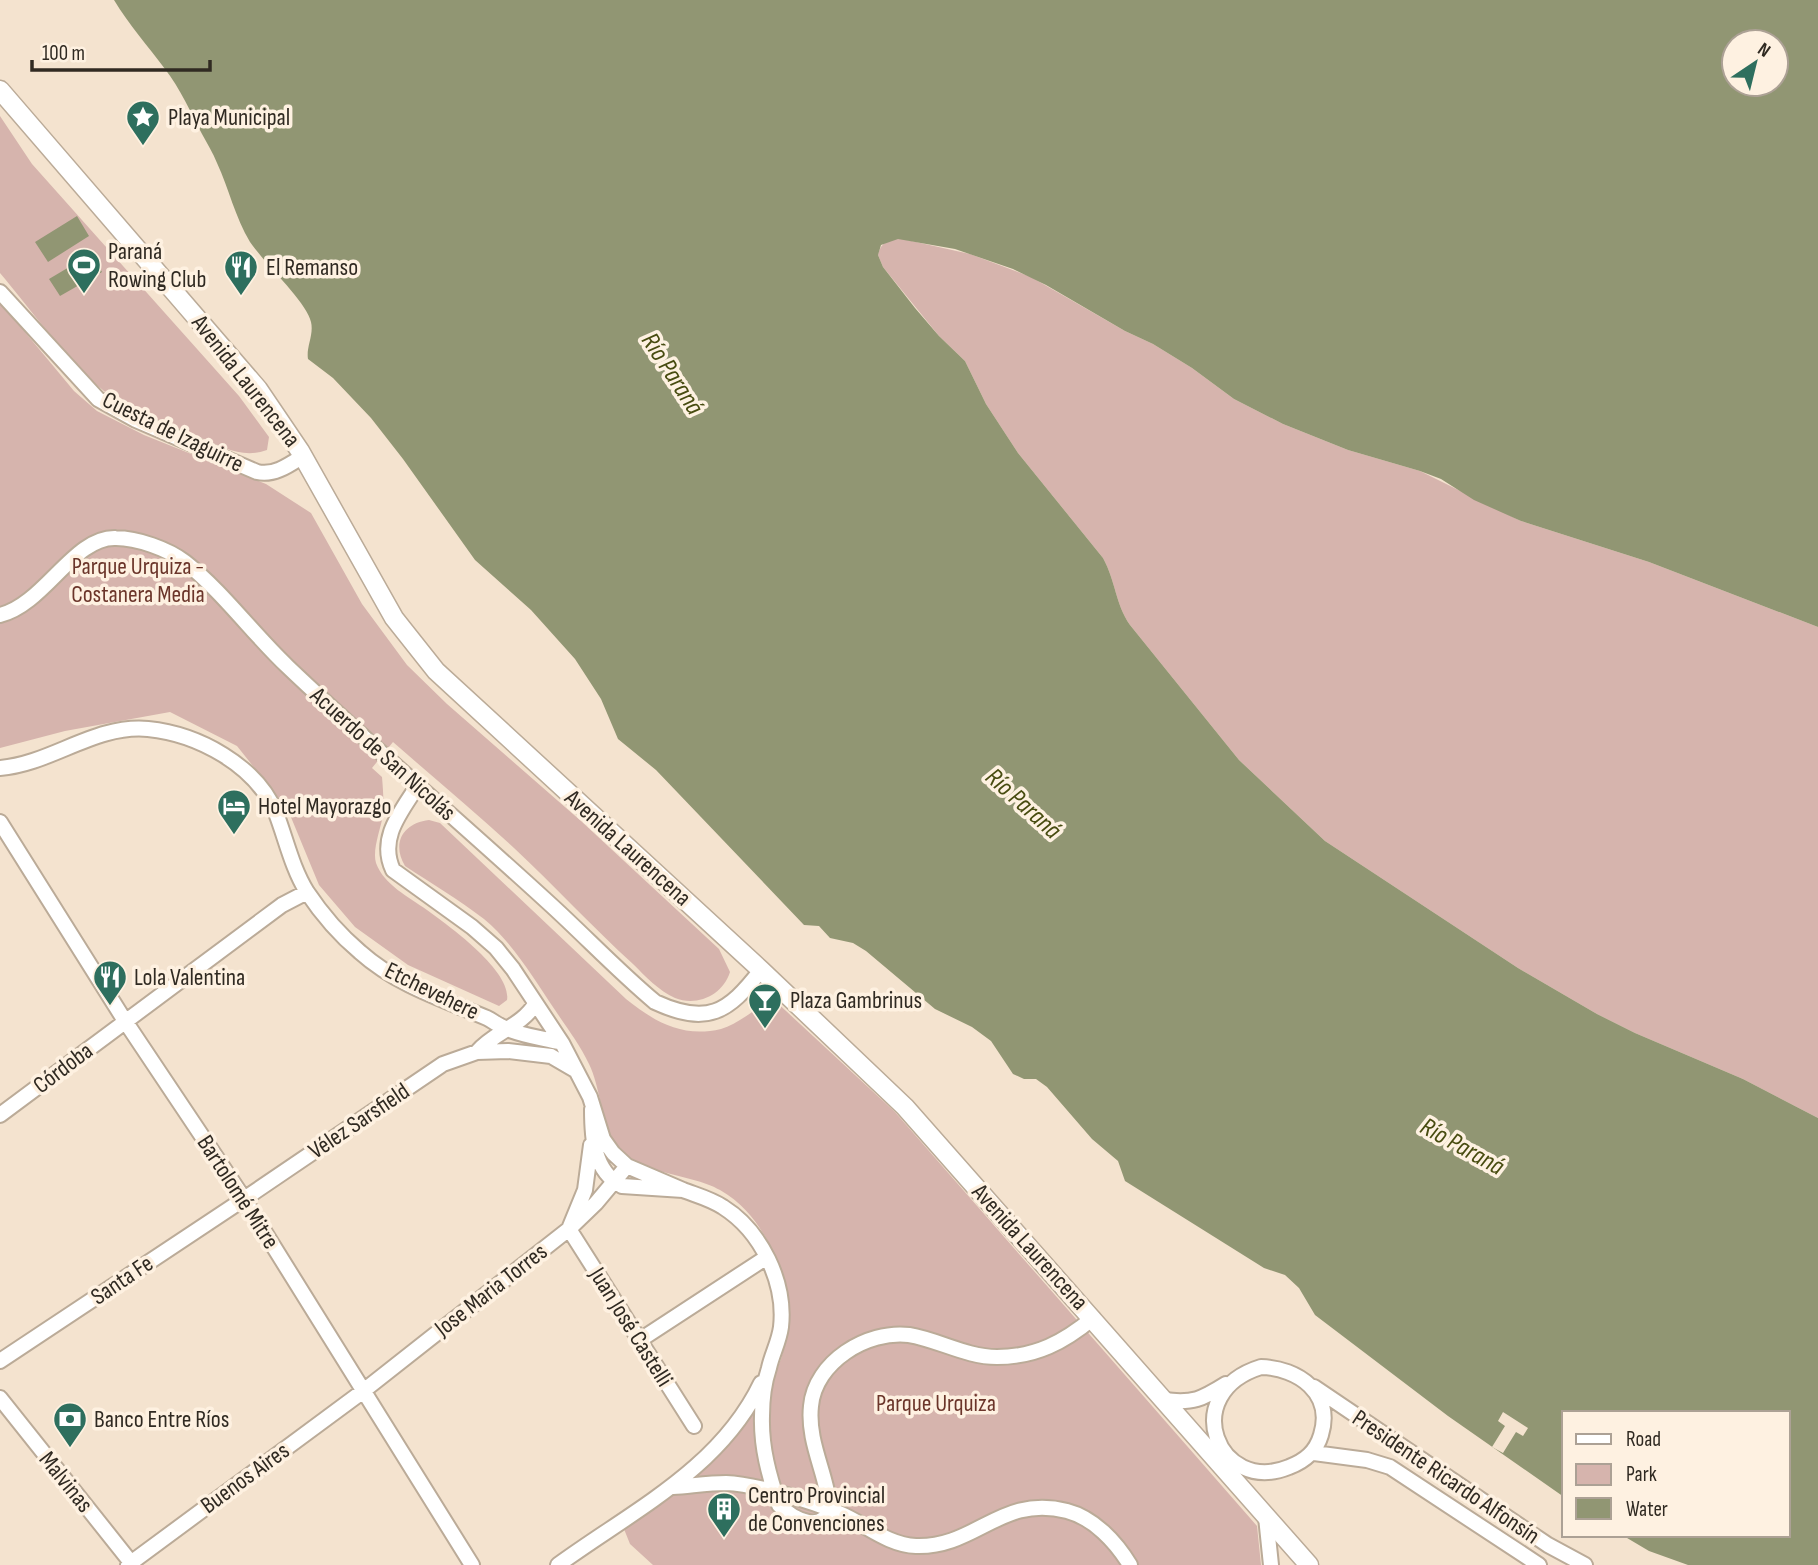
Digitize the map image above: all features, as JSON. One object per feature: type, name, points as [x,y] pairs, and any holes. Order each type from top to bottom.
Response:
[{"type":"street","name":"Avenida Laurencena","points":[[0,90],[258,389],[303,456],[394,618],[436,671],[761,970],[905,1107],[1309,1565]]},
{"type":"street","name":"Cuesta de Izaguirre","points":[[0,292],[90,391],[122,413],[257,472],[274,472],[303,456]]},
{"type":"street","name":"Acuerdo de San Nicolás","points":[[0,615],[13,612],[33,598],[86,547],[99,541],[115,537],[171,552],[209,583],[286,665],[655,1002],[695,1016],[711,1013],[730,1004],[761,970]]},
{"type":"street","name":"Etchevehere","points":[[0,768],[24,765],[95,737],[120,731],[147,729],[183,737],[205,746],[226,757],[250,775],[265,793],[275,811],[307,892],[360,952],[392,976],[419,991],[505,1028],[562,1043]]},
{"type":"street","points":[[418,785],[390,832],[386,846],[387,859],[393,870],[450,910],[496,948],[562,1043],[590,1097],[592,1137],[585,1190],[569,1229]]},
{"type":"street","name":"Bartolomé Mitre","points":[[0,822],[5,839],[244,1199],[472,1565]]},
{"type":"street","name":"Córdoba","points":[[0,1115],[282,905],[307,892]]},
{"type":"street","name":"Vélez Sarsfield","points":[[477,1052],[505,1028],[521,1020],[535,1004]]},
{"type":"street","name":"Vélez Sarsfield","points":[[244,1199],[443,1064],[477,1052],[509,1051],[551,1056],[576,1071]]},
{"type":"street","points":[[558,1565],[603,1532],[673,1488],[709,1456],[753,1401],[778,1343],[782,1309],[779,1285],[767,1257],[739,1219],[722,1206],[627,1166],[603,1139],[592,1109]]},
{"type":"street","points":[[592,1137],[602,1166],[613,1181],[622,1186],[683,1190]]},
{"type":"street","points":[[613,1181],[627,1166]]},
{"type":"street","name":"Jose Maria Torres","points":[[362,1392],[569,1229],[596,1203],[613,1181]]},
{"type":"street","name":"Santa Fe","points":[[0,1361],[244,1199]]},
{"type":"street","name":"Juan José Castelli","points":[[569,1229],[694,1426]]},
{"type":"street","points":[[640,1340],[767,1257]]},
{"type":"street","points":[[830,1509],[823,1471],[812,1440],[811,1403],[818,1382],[828,1367],[842,1354],[863,1343],[889,1336],[907,1335],[971,1354],[996,1357],[1015,1355],[1058,1343],[1072,1336],[1093,1318]]},
{"type":"street","name":"Presidente Ricardo Alfonsín","points":[[1164,1400],[1186,1403],[1198,1400],[1243,1372],[1261,1367],[1279,1367],[1296,1373],[1548,1545],[1585,1565]]},
{"type":"street","points":[[768,1369],[762,1404],[762,1436],[763,1453],[775,1493]]},
{"type":"street","points":[[1230,1382],[1220,1394],[1215,1409],[1217,1441],[1225,1454],[1252,1471],[1267,1472],[1295,1465],[1314,1453]]},
{"type":"street","name":"Presidente Ricardo Alfonsín","points":[[1310,1385],[1323,1413],[1323,1429],[1314,1453],[1367,1460],[1390,1467],[1535,1564]]},
{"type":"street","name":"Buenos Aires","points":[[131,1564],[362,1392]]},
{"type":"street","name":"Malvinas","points":[[0,1398],[131,1564]]},
{"type":"street","points":[[673,1488],[730,1483],[775,1493],[830,1509],[891,1540],[913,1546],[954,1540],[1017,1509],[1052,1508],[1070,1511],[1090,1521],[1117,1545],[1130,1565]]},
{"type":"street","points":[[1266,1517],[1271,1565]]},
{"type":"street","points":[[1535,1564],[1548,1545]]},
{"type":"green space","name":"Paraná Rowing Club","points":[[0,116],[32,164],[239,396],[269,437],[267,450],[241,453],[225,448],[113,398],[77,365],[0,273]]},
{"type":"green space","points":[[898,238],[970,254],[1031,277],[1153,344],[1234,399],[1283,424],[1348,450],[1420,471],[1521,521],[1649,562],[1818,627],[1818,1118],[1743,1079],[1597,1014],[1518,968],[1325,841],[1239,760],[1130,625],[1121,609],[1103,558],[1018,453],[986,404],[965,361],[939,336],[883,267],[878,255],[882,245]]},
{"type":"green space","name":"Parque Urquiza - Costanera Media","points":[[0,302],[74,391],[97,411],[144,435],[266,484],[311,513],[362,604],[407,665],[719,949],[730,972],[722,987],[708,997],[692,1001],[675,998],[658,987],[514,848],[393,742],[372,768],[382,777],[383,796],[383,815],[375,852],[376,863],[391,884],[449,927],[490,963],[506,988],[507,1000],[499,1006],[408,965],[355,927],[319,885],[288,810],[237,746],[170,712],[65,731],[0,748]]},
{"type":"green space","name":"Parque Urquiza","points":[[429,820],[440,823],[626,999],[659,1021],[681,1030],[721,1029],[741,1020],[772,998],[895,1112],[1257,1526],[1261,1565],[653,1565],[630,1544],[624,1529],[691,1478],[723,1448],[751,1416],[773,1380],[785,1342],[787,1301],[776,1258],[754,1220],[730,1196],[707,1184],[647,1167],[622,1152],[609,1132],[596,1082],[585,1057],[514,950],[484,919],[405,866],[399,849],[402,835],[413,825]]},
{"type":"water","name":"Río Paraná","points":[[114,0],[1818,0],[1818,627],[1649,562],[1521,521],[1474,500],[1441,479],[1348,450],[1283,424],[1234,399],[1153,344],[1013,269],[955,249],[898,239],[881,245],[878,255],[883,267],[915,308],[965,361],[986,404],[1018,453],[1103,558],[1121,609],[1130,625],[1239,760],[1325,841],[1518,968],[1597,1014],[1743,1079],[1818,1118],[1818,1565],[1688,1565],[1649,1551],[1625,1537],[1790,1537],[1790,1411],[1562,1411],[1562,1496],[1448,1416],[1315,1315],[1299,1288],[1285,1275],[1264,1268],[1125,1181],[1118,1161],[1092,1139],[1047,1087],[1036,1079],[1024,1079],[1013,1074],[991,1041],[972,1027],[935,1009],[866,951],[853,943],[830,938],[819,926],[804,925],[656,770],[618,739],[601,699],[575,659],[531,610],[475,560],[371,418],[333,378],[308,359],[312,327],[308,314],[294,293],[250,242],[215,159],[170,76]]},
{"type":"water","points":[[77,216],[89,236],[48,262],[35,242]]},
{"type":"water","points":[[91,254],[102,272],[60,296],[49,279]]},
{"type":"pier","points":[[1503,1412],[1528,1428],[1523,1436],[1516,1432],[1503,1453],[1492,1447],[1505,1426],[1498,1421]]},
{"type":"place","name":"Playa Municipal","points":[[143,147]]},
{"type":"place","name":"Paraná Rowing Club","points":[[84,295]]},
{"type":"place","name":"El Remanso","points":[[241,297]]},
{"type":"place","name":"Hotel Mayorazgo","points":[[234,836]]},
{"type":"place","name":"Lola Valentina","points":[[110,1007]]},
{"type":"place","name":"Plaza Gambrinus","points":[[765,1030]]},
{"type":"place","name":"Banco Entre Ríos","points":[[70,1449]]},
{"type":"place","name":"Centro Provincial de Convenciones","points":[[724,1539]]}]
